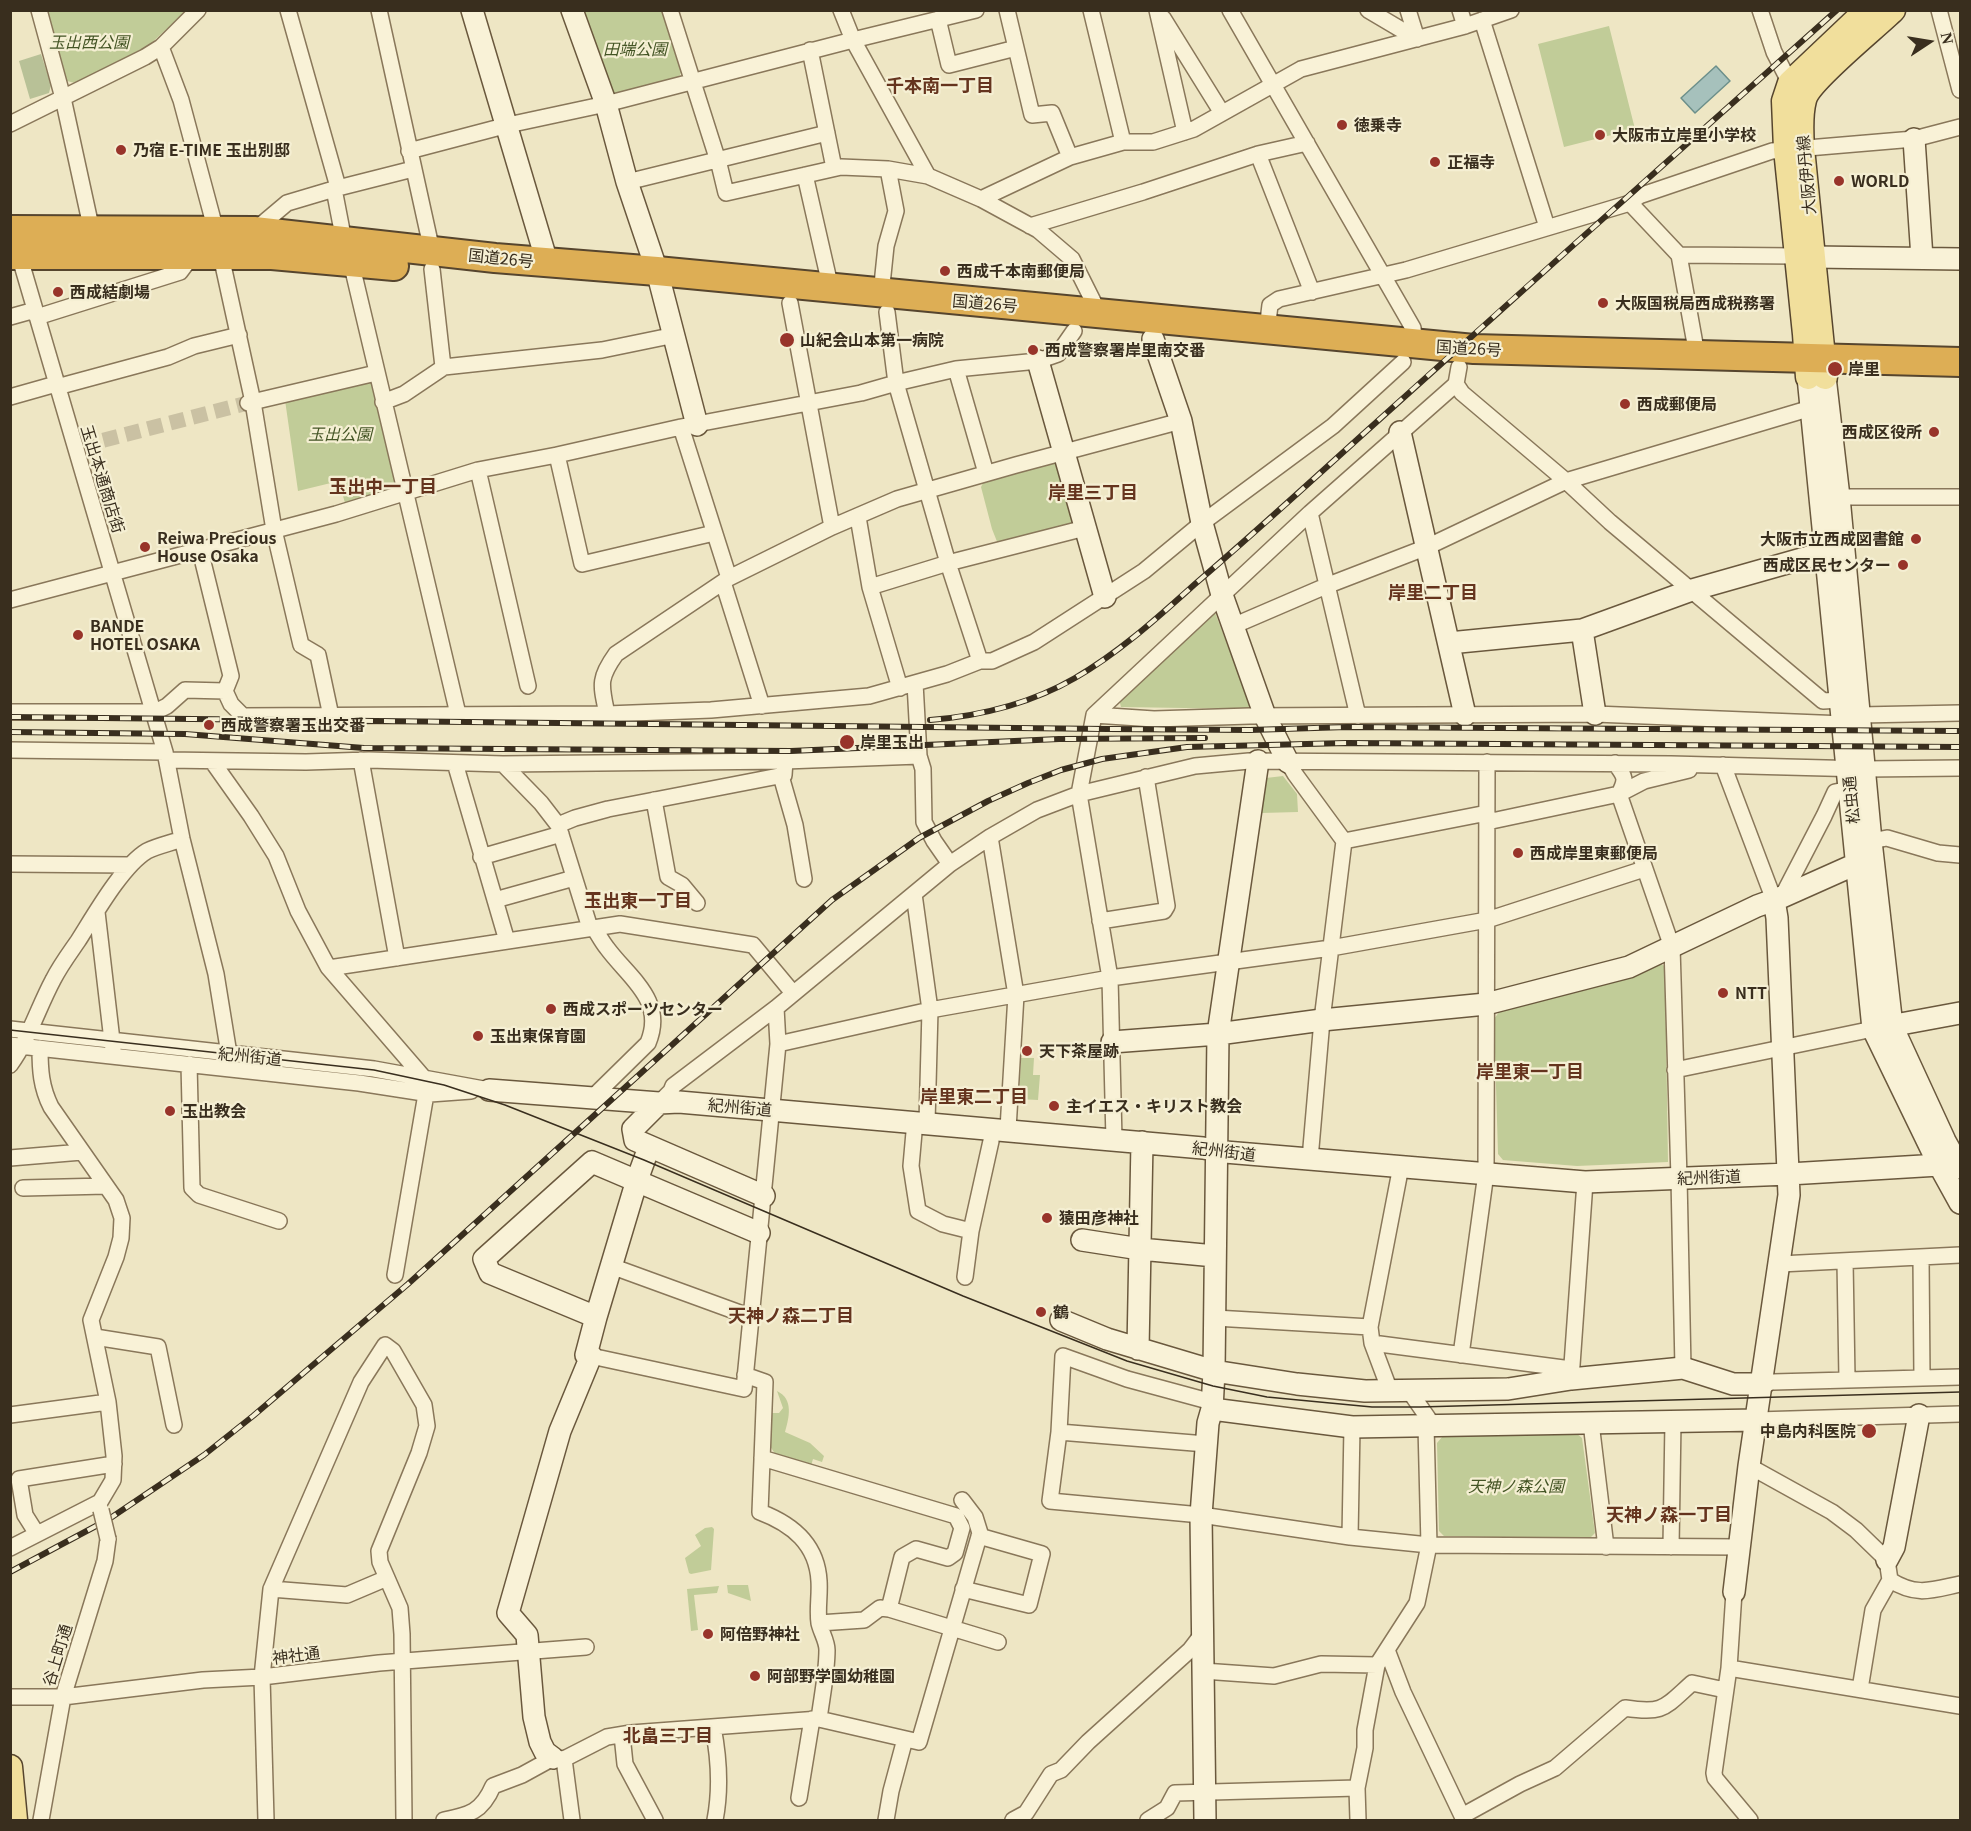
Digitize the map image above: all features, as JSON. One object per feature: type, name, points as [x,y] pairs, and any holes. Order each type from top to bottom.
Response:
[{"type":"highway","name":"国道26号","points":[[13,238],[93,231],[218,243],[272,255],[347,251]]},
{"type":"highway","name":"国道26号","points":[[13,238],[192,256],[218,243],[254,231],[347,251],[659,281],[831,289],[884,303]]},
{"type":"highway","name":"国道26号","points":[[432,260],[547,262],[790,303],[884,303],[1085,322],[1267,330],[1409,353],[1457,375],[1960,363]]},
{"type":"highway","name":"国道26号","points":[[1085,322],[1153,339],[1409,353],[1474,349],[1698,355],[1816,368],[1849,376],[1960,380]]},
{"type":"main road","points":[[1790,83],[1867,10]]},
{"type":"main road","name":"大阪伊丹線","points":[[1794,148],[1801,129],[1804,98],[1820,78],[1893,10]]},
{"type":"main road","name":"大阪伊丹線","points":[[1790,83],[1784,101],[1794,148],[1816,368]]},
{"type":"main road","points":[[10,1767],[15,1821]]},
{"type":"street","points":[[39,10],[63,98],[93,231]]},
{"type":"street","points":[[10,124],[145,57],[161,46],[198,10]]},
{"type":"street","points":[[288,10],[336,188],[347,251],[407,492],[458,714]]},
{"type":"street","points":[[379,10],[432,260],[443,367]]},
{"type":"street","points":[[472,10],[547,262]]},
{"type":"street","points":[[572,10],[606,104],[627,182],[675,335],[689,426],[714,533],[762,706]]},
{"type":"street","points":[[10,600],[274,530],[478,470],[861,393],[956,369],[1038,361],[1058,354],[1085,322],[1094,301],[1072,259],[1038,230],[981,199],[928,176],[888,170],[841,167],[726,193],[718,159],[670,10]]},
{"type":"street","points":[[841,10],[853,40],[928,176]]},
{"type":"street","points":[[409,151],[508,125],[694,82],[932,17],[976,10]]},
{"type":"street","points":[[1007,10],[1032,115],[1052,113],[1070,157]]},
{"type":"street","points":[[1090,10],[1123,142]]},
{"type":"street","points":[[1158,10],[1185,132]]},
{"type":"street","points":[[1158,10],[1222,113]]},
{"type":"street","points":[[200,550],[231,676],[225,691],[231,704],[243,716],[607,714],[762,706],[869,696],[947,674],[980,661],[992,661],[1035,642],[1144,571],[1202,523],[1333,426],[1409,353],[1413,328],[1230,10]]},
{"type":"street","points":[[1368,10],[1417,39]]},
{"type":"street","points":[[1408,10],[1417,39]]},
{"type":"street","points":[[1460,10],[1465,26]]},
{"type":"street","points":[[981,199],[1070,157],[1123,142],[1153,142],[1194,129],[1301,69],[1465,26],[1511,10]]},
{"type":"street","points":[[1760,10],[1774,52],[1790,83]]},
{"type":"street","points":[[1939,10],[1960,90]]},
{"type":"street","points":[[932,17],[949,65],[1016,48]]},
{"type":"street","points":[[1482,20],[1547,227]]},
{"type":"street","points":[[161,46],[181,100],[218,243],[239,335],[274,530],[300,645],[318,655],[331,716]]},
{"type":"street","points":[[810,50],[834,168]]},
{"type":"street","points":[[1267,330],[1270,305],[1279,299],[1383,276],[1630,203],[1639,196],[1772,151],[1914,139],[1960,127]]},
{"type":"street","points":[[627,182],[827,133]]},
{"type":"street","points":[[1914,139],[1922,258]]},
{"type":"street","points":[[1030,226],[1258,154],[1307,143]]},
{"type":"street","points":[[1258,154],[1312,292]]},
{"type":"street","points":[[254,231],[287,203],[413,169]]},
{"type":"street","points":[[888,170],[896,211],[886,246],[884,303],[896,383],[948,563],[980,661]]},
{"type":"street","points":[[805,175],[831,289]]},
{"type":"street","points":[[1630,203],[1679,255],[1698,355]]},
{"type":"street","name":"玉出本通商店街","points":[[13,238],[78,447],[155,712],[182,839],[216,974],[228,1061]]},
{"type":"street","points":[[1679,255],[1960,259]]},
{"type":"street","points":[[10,317],[36,314],[180,272],[192,256]]},
{"type":"street","points":[[790,303],[832,527]]},
{"type":"street","points":[[10,397],[168,357],[194,346],[239,335]]},
{"type":"street","points":[[383,402],[404,394],[443,367],[602,350],[675,335]]},
{"type":"street","points":[[1153,339],[1181,421],[1202,523],[1222,594],[1265,716],[1294,774],[1344,841],[1322,1020],[1310,1159]]},
{"type":"street","points":[[1038,361],[1105,597]]},
{"type":"street","name":"松虫通","points":[[1816,368],[1811,408],[1841,700],[1852,719]]},
{"type":"street","name":"松虫通","points":[[1816,368],[1839,497],[1856,769],[1871,841],[1883,1028]]},
{"type":"street","points":[[956,369],[986,473]]},
{"type":"street","points":[[251,403],[376,374]]},
{"type":"street","points":[[1114,1140],[1110,978],[1078,794],[1094,715],[1222,594],[1400,432],[1457,375],[1462,393],[1566,481],[1610,522],[1823,701],[1841,700]]},
{"type":"street","points":[[1233,626],[1427,546],[1566,481],[1811,408]]},
{"type":"street","points":[[607,714],[602,690],[604,670],[616,654],[726,580],[832,527],[897,500],[986,473],[1181,421]]},
{"type":"street","points":[[1400,432],[1465,715]]},
{"type":"street","points":[[557,455],[582,564],[714,533]]},
{"type":"street","points":[[478,470],[528,686]]},
{"type":"street","points":[[1839,497],[1960,497]]},
{"type":"street","points":[[1310,513],[1358,716]]},
{"type":"street","points":[[858,517],[870,587],[900,688]]},
{"type":"street","points":[[870,587],[948,563],[1085,528]]},
{"type":"street","points":[[1449,643],[1582,630],[1692,590],[1826,552]]},
{"type":"street","points":[[1582,630],[1595,714]]},
{"type":"street","points":[[915,683],[919,756],[923,769],[924,822],[950,864]]},
{"type":"street","points":[[10,712],[155,712],[167,706],[185,690],[225,691]]},
{"type":"street","points":[[1094,715],[1154,719],[1595,714],[1852,719],[1960,713]]},
{"type":"street","points":[[10,750],[166,756],[212,761],[361,760],[783,769],[919,756]]},
{"type":"street","points":[[361,760],[397,958]]},
{"type":"street","points":[[212,761],[276,856],[298,911],[329,968],[423,1077]]},
{"type":"street","points":[[1205,1821],[1201,1515],[1214,1371],[1218,1034],[1258,761]]},
{"type":"street","points":[[764,1196],[635,1140],[633,1129],[671,1091],[673,1086],[776,1008],[950,864],[990,837],[1037,810],[1078,794],[1195,766],[1258,761],[1615,763],[1856,769],[1960,768]]},
{"type":"street","points":[[1461,1355],[1486,1173],[1487,762]]},
{"type":"street","points":[[455,763],[507,941]]},
{"type":"street","points":[[1615,763],[1624,774],[1625,781],[1620,794],[1672,947],[1683,1368]]},
{"type":"street","points":[[503,764],[541,803],[560,830],[592,928],[606,948],[636,980],[649,1003],[652,1018],[648,1043],[593,1097]]},
{"type":"street","points":[[1344,841],[1620,794],[1644,781],[1716,765]]},
{"type":"street","points":[[1716,765],[1778,898],[1789,1174],[1789,1194],[1780,1264],[1749,1466],[1734,1592],[1729,1668],[1714,1773],[1715,1778],[1750,1821]]},
{"type":"street","points":[[482,857],[560,830],[575,818],[783,769]]},
{"type":"street","points":[[783,769],[804,879]]},
{"type":"street","name":"松虫通","points":[[1856,769],[1850,789],[1856,864],[1883,1028],[1945,1141],[1955,1167],[1960,1203]]},
{"type":"street","points":[[1100,921],[1164,911],[1167,906],[1146,777]]},
{"type":"street","points":[[1778,898],[1824,816],[1834,792],[1850,789]]},
{"type":"street","points":[[654,800],[668,877],[682,885],[697,903]]},
{"type":"street","points":[[965,1277],[971,1231],[1000,1135],[1016,995],[990,837]]},
{"type":"street","points":[[1871,841],[1887,838],[1938,853],[1960,855]]},
{"type":"street","points":[[10,1065],[19,1053],[16,1046],[30,1031],[53,979],[130,865],[147,851],[182,839]]},
{"type":"street","points":[[10,864],[130,865]]},
{"type":"street","points":[[1112,1042],[1218,1034],[1322,1020],[1486,1004],[1629,967],[1757,906],[1856,864]]},
{"type":"street","points":[[778,1044],[930,1010],[1110,978],[1331,948],[1487,920],[1644,869]]},
{"type":"street","points":[[495,900],[574,878]]},
{"type":"street","points":[[914,894],[930,1010],[921,1122],[911,1166],[918,1211],[943,1224],[971,1231]]},
{"type":"street","points":[[97,912],[113,1048]]},
{"type":"street","points":[[329,968],[620,924],[753,945],[793,993]]},
{"type":"street","points":[[649,1147],[637,1180],[586,1355],[744,1389],[778,1044],[776,1008]]},
{"type":"street","points":[[1675,1070],[1960,1013]]},
{"type":"street","name":"紀州街道","points":[[10,1029],[30,1031],[189,1064],[228,1061],[426,1094],[489,1090]]},
{"type":"street","name":"紀州街道","points":[[16,1046],[113,1048],[228,1061],[374,1070],[489,1090],[659,1103],[679,1102],[921,1122],[1000,1135],[1142,1142],[1216,1149],[1225,1152],[1585,1182],[1955,1167]]},
{"type":"street","points":[[10,1548],[100,1506],[113,1480],[114,1464],[108,1402],[92,1320],[109,1278],[121,1238],[122,1218],[116,1200],[51,1107],[43,1091],[40,1074],[40,1048]]},
{"type":"street","points":[[189,1064],[192,1188],[199,1195],[279,1221]]},
{"type":"street","points":[[395,1275],[426,1094]]},
{"type":"street","points":[[1138,1349],[1142,1142]]},
{"type":"street","points":[[10,1158],[82,1152]]},
{"type":"street","points":[[596,1317],[490,1273],[484,1259],[592,1162],[759,1233]]},
{"type":"street","points":[[1358,1821],[1357,1788],[1377,1665],[1417,1604],[1429,1545],[1428,1418],[1400,1392],[1372,1343],[1370,1327],[1401,1166]]},
{"type":"street","points":[[1571,1374],[1585,1182]]},
{"type":"street","points":[[23,1188],[106,1186]]},
{"type":"street","points":[[1082,1240],[1140,1249],[1215,1256]]},
{"type":"street","points":[[1780,1264],[1960,1255]]},
{"type":"street","points":[[1921,1258],[1922,1378]]},
{"type":"street","points":[[1845,1261],[1847,1379]]},
{"type":"street","points":[[611,1266],[751,1317]]},
{"type":"street","points":[[1215,1318],[1370,1327]]},
{"type":"street","points":[[1060,1320],[1138,1349],[1214,1371],[1297,1384],[1365,1391],[1508,1389],[1571,1374],[1683,1368],[1733,1384],[1960,1377]]},
{"type":"street","points":[[95,1337],[158,1347],[174,1425]]},
{"type":"street","points":[[1372,1343],[1461,1355],[1571,1374]]},
{"type":"street","points":[[266,1821],[262,1677],[271,1589],[361,1382],[385,1345],[393,1351],[424,1405],[427,1426],[419,1453],[379,1551],[380,1562],[400,1608],[404,1821]]},
{"type":"street","points":[[559,1759],[545,1752],[540,1742],[534,1717],[527,1635],[508,1613],[560,1431],[591,1356]]},
{"type":"street","points":[[1739,1548],[1429,1545],[1350,1537],[1201,1515],[1050,1501],[1059,1432],[1064,1356],[1212,1406],[1352,1427],[1960,1414]]},
{"type":"street","points":[[745,1375],[765,1382],[760,1512],[781,1520],[798,1534],[812,1553],[819,1580],[819,1623],[827,1648],[800,1798]]},
{"type":"street","points":[[10,1416],[108,1402]]},
{"type":"street","points":[[1860,1689],[1873,1610],[1889,1570],[1919,1415]]},
{"type":"street","points":[[1671,1547],[1673,1421]]},
{"type":"street","points":[[1591,1423],[1605,1547]]},
{"type":"street","points":[[1350,1537],[1352,1427]]},
{"type":"street","points":[[1059,1432],[1206,1444]]},
{"type":"street","points":[[762,1458],[956,1516],[962,1528],[955,1553],[948,1558],[916,1549],[902,1557],[889,1609]]},
{"type":"street","points":[[37,1534],[25,1515],[19,1479],[114,1464]]},
{"type":"street","points":[[1749,1466],[1832,1512],[1856,1530],[1906,1588],[1924,1592],[1960,1584]]},
{"type":"street","points":[[444,1821],[469,1815],[487,1801],[493,1786],[607,1737],[816,1719],[919,1742],[980,1533],[975,1517],[962,1500]]},
{"type":"street","name":"谷上町通","points":[[41,1821],[63,1697],[105,1561],[108,1539],[100,1506]]},
{"type":"street","points":[[963,1589],[1029,1605],[1042,1554],[979,1536]]},
{"type":"street","points":[[271,1589],[347,1595],[387,1578]]},
{"type":"street","points":[[819,1623],[864,1620],[880,1608],[998,1642]]},
{"type":"street","points":[[1013,1821],[1026,1813],[1051,1774],[1061,1770],[1088,1742],[1190,1650],[1203,1633]]},
{"type":"street","name":"神社通","points":[[10,1697],[63,1697],[203,1680],[262,1677],[402,1662],[586,1647]]},
{"type":"street","points":[[1387,1650],[1403,1692],[1463,1818],[1520,1784],[1555,1768],[1625,1708],[1651,1712],[1667,1706],[1692,1683],[1725,1690]]},
{"type":"street","points":[[1203,1671],[1274,1676],[1321,1664],[1377,1665]]},
{"type":"street","points":[[1729,1668],[1960,1706]]},
{"type":"street","points":[[713,1727],[718,1754],[719,1778],[715,1821]]},
{"type":"street","points":[[622,1735],[625,1764],[655,1821]]},
{"type":"street","points":[[886,1821],[904,1739]]},
{"type":"street","points":[[559,1759],[572,1821]]},
{"type":"street","points":[[1148,1821],[1167,1808],[1175,1793],[1357,1788]]},
{"type":"green space","name":"玉出西公園","points":[[47,11],[186,11],[148,46],[75,83],[67,81]]},
{"type":"green space","name":"田端公園","points":[[580,11],[663,11],[683,68],[679,77],[615,94],[609,90]]},
{"type":"green space","points":[[1609,26],[1635,129],[1564,147],[1538,44]]},
{"type":"green space","points":[[41,54],[51,85],[49,93],[30,99],[19,61]]},
{"type":"green space","name":"玉出公園","points":[[375,379],[400,486],[346,507],[339,481],[298,491],[285,400]]},
{"type":"green space","points":[[1056,462],[1075,519],[1071,525],[998,544],[981,487],[984,481]]},
{"type":"green space","points":[[1214,610],[1250,703],[1248,709],[1121,707],[1119,699]]},
{"type":"green space","points":[[1283,776],[1297,794],[1298,812],[1261,813],[1266,778]]},
{"type":"green space","points":[[1655,962],[1665,966],[1668,1162],[1577,1166],[1503,1160],[1498,1154],[1494,1019],[1502,1008]]},
{"type":"green space","points":[[1021,1058],[1034,1058],[1033,1075],[1040,1075],[1038,1100],[1019,1099]]},
{"type":"green space","points":[[777,1391],[786,1399],[789,1409],[785,1432],[810,1443],[824,1456],[822,1462],[813,1459],[810,1469],[777,1457],[770,1446],[771,1413],[779,1413],[783,1408]]},
{"type":"green space","name":"天神ノ森公園","points":[[1576,1433],[1582,1438],[1595,1533],[1589,1539],[1444,1536],[1439,1531],[1437,1443],[1442,1437]]},
{"type":"green space","points":[[705,1528],[714,1529],[711,1570],[691,1574],[685,1558],[701,1546],[695,1535]]},
{"type":"green space","points":[[727,1585],[748,1585],[751,1601],[728,1593]]},
{"type":"green space","points":[[719,1586],[717,1593],[694,1595],[698,1630],[691,1631],[687,1589]]},
{"type":"water","points":[[1716,66],[1730,81],[1695,113],[1681,98]]},
{"type":"tunnel","points":[[81,446],[248,403]]},
{"type":"tram line","points":[[10,1030],[374,1070],[444,1085],[505,1105],[644,1160],[963,1296],[1127,1361],[1213,1386],[1267,1397],[1372,1407],[1420,1407],[1960,1392]]},
{"type":"railway","points":[[930,720],[987,712],[1041,695],[1092,668],[1123,646],[1258,529],[1837,10]]},
{"type":"railway","points":[[10,717],[1108,729],[1250,730],[1347,727],[1960,731]]},
{"type":"railway","points":[[10,732],[185,734],[364,748],[791,751],[1059,739],[1205,738]]},
{"type":"railway","points":[[10,1572],[109,1519],[204,1455],[253,1416],[408,1284],[832,900],[919,838],[988,801],[1028,783],[1061,770],[1102,759],[1187,747],[1347,743],[1960,747]]},
{"type":"place","name":"徳乗寺","points":[[1342,125]]},
{"type":"place","name":"大阪市立岸里小学校","points":[[1600,135]]},
{"type":"place","name":"乃宿 E-TIME 玉出別邸","points":[[121,150]]},
{"type":"place","name":"正福寺","points":[[1435,162]]},
{"type":"place","name":"WORLD","points":[[1839,181]]},
{"type":"place","name":"西成千本南郵便局","points":[[945,271]]},
{"type":"place","name":"西成結劇場","points":[[58,292]]},
{"type":"place","name":"大阪国税局西成税務署","points":[[1603,303]]},
{"type":"place","name":"山紀会山本第一病院","points":[[787,340]]},
{"type":"place","name":"西成警察署岸里南交番","points":[[1033,350]]},
{"type":"place","name":"岸里","points":[[1835,369]]},
{"type":"place","name":"西成郵便局","points":[[1625,404]]},
{"type":"place","name":"西成区役所","points":[[1934,432]]},
{"type":"place","name":"大阪市立西成図書館","points":[[1916,539]]},
{"type":"place","name":"Reiwa Precious House Osaka","points":[[145,547]]},
{"type":"place","name":"西成区民センター","points":[[1903,565]]},
{"type":"place","name":"BANDE HOTEL OSAKA","points":[[78,635]]},
{"type":"place","name":"西成警察署玉出交番","points":[[209,725]]},
{"type":"place","name":"岸里玉出","points":[[847,742]]},
{"type":"place","name":"西成岸里東郵便局","points":[[1518,853]]},
{"type":"place","name":"NTT","points":[[1723,993]]},
{"type":"place","name":"西成スポーツセンター","points":[[551,1009]]},
{"type":"place","name":"玉出東保育園","points":[[478,1036]]},
{"type":"place","name":"天下茶屋跡","points":[[1027,1051]]},
{"type":"place","name":"主イエス・キリスト教会","points":[[1054,1106]]},
{"type":"place","name":"玉出教会","points":[[170,1111]]},
{"type":"place","name":"猿田彦神社","points":[[1047,1218]]},
{"type":"place","name":"鶴","points":[[1041,1312]]},
{"type":"place","name":"中島内科医院","points":[[1869,1431]]},
{"type":"place","name":"阿倍野神社","points":[[708,1634]]},
{"type":"place","name":"阿部野学園幼稚園","points":[[755,1676]]},
{"type":"district","name":"千本南一丁目","points":[[940,85]]},
{"type":"district","name":"玉出中一丁目","points":[[383,486]]},
{"type":"district","name":"岸里三丁目","points":[[1093,492]]},
{"type":"district","name":"岸里二丁目","points":[[1433,592]]},
{"type":"district","name":"玉出東一丁目","points":[[638,900]]},
{"type":"district","name":"岸里東一丁目","points":[[1530,1071]]},
{"type":"district","name":"岸里東二丁目","points":[[974,1096]]},
{"type":"district","name":"天神ノ森二丁目","points":[[791,1315]]},
{"type":"district","name":"天神ノ森一丁目","points":[[1669,1514]]},
{"type":"district","name":"北畠三丁目","points":[[668,1735]]}]
